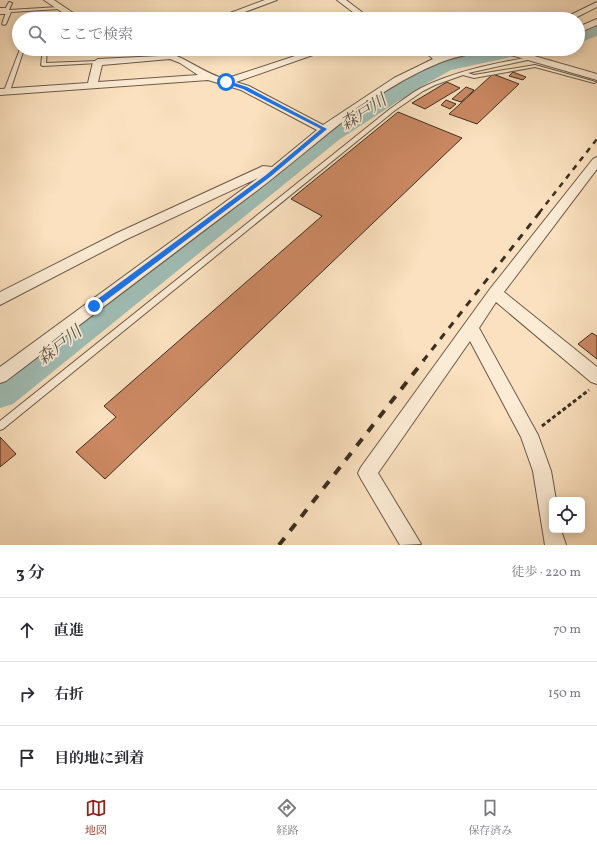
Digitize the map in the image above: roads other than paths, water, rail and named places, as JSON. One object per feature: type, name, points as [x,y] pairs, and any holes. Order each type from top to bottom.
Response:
[{"type":"street","points":[[48,0],[66,12]]},
{"type":"street","points":[[236,12],[268,0]]},
{"type":"street","points":[[341,0],[357,12]]},
{"type":"street","points":[[580,12],[597,4]]},
{"type":"street","points":[[585,27],[597,22]]},
{"type":"street","points":[[226,82],[304,56]]},
{"type":"street","points":[[435,56],[439,59]]},
{"type":"street","points":[[0,376],[268,176],[325,129],[408,73],[439,59],[451,56]]},
{"type":"street","points":[[523,56],[596,80]]},
{"type":"street","points":[[92,86],[98,62],[172,57],[183,61],[208,78]]},
{"type":"street","points":[[3,91],[208,78],[245,88],[325,129]]},
{"type":"street","points":[[0,299],[122,236],[286,160]]},
{"type":"street","points":[[411,544],[367,473],[495,294],[597,161]]},
{"type":"street","points":[[495,294],[594,383]]},
{"type":"street","points":[[471,328],[529,435],[542,470],[553,540],[556,545]]},
{"type":"lane","points":[[4,24],[6,9],[59,8]]},
{"type":"lane","points":[[3,91],[19,56]]},
{"type":"lane","points":[[44,56],[43,65],[98,62]]},
{"type":"lane","points":[[0,426],[392,110],[420,90],[463,73],[530,58]]},
{"type":"lane","points":[[463,73],[474,77],[535,66],[596,80]]},
{"type":"waterway","name":"森戸川","points":[[585,34],[597,30]]},
{"type":"waterway","name":"森戸川","points":[[0,393],[332,134],[409,84],[444,66],[483,56]]},
{"type":"railway","points":[[539,213],[597,139]]},
{"type":"railway","points":[[423,361],[540,212]]},
{"type":"railway","points":[[279,545],[424,360]]}]
